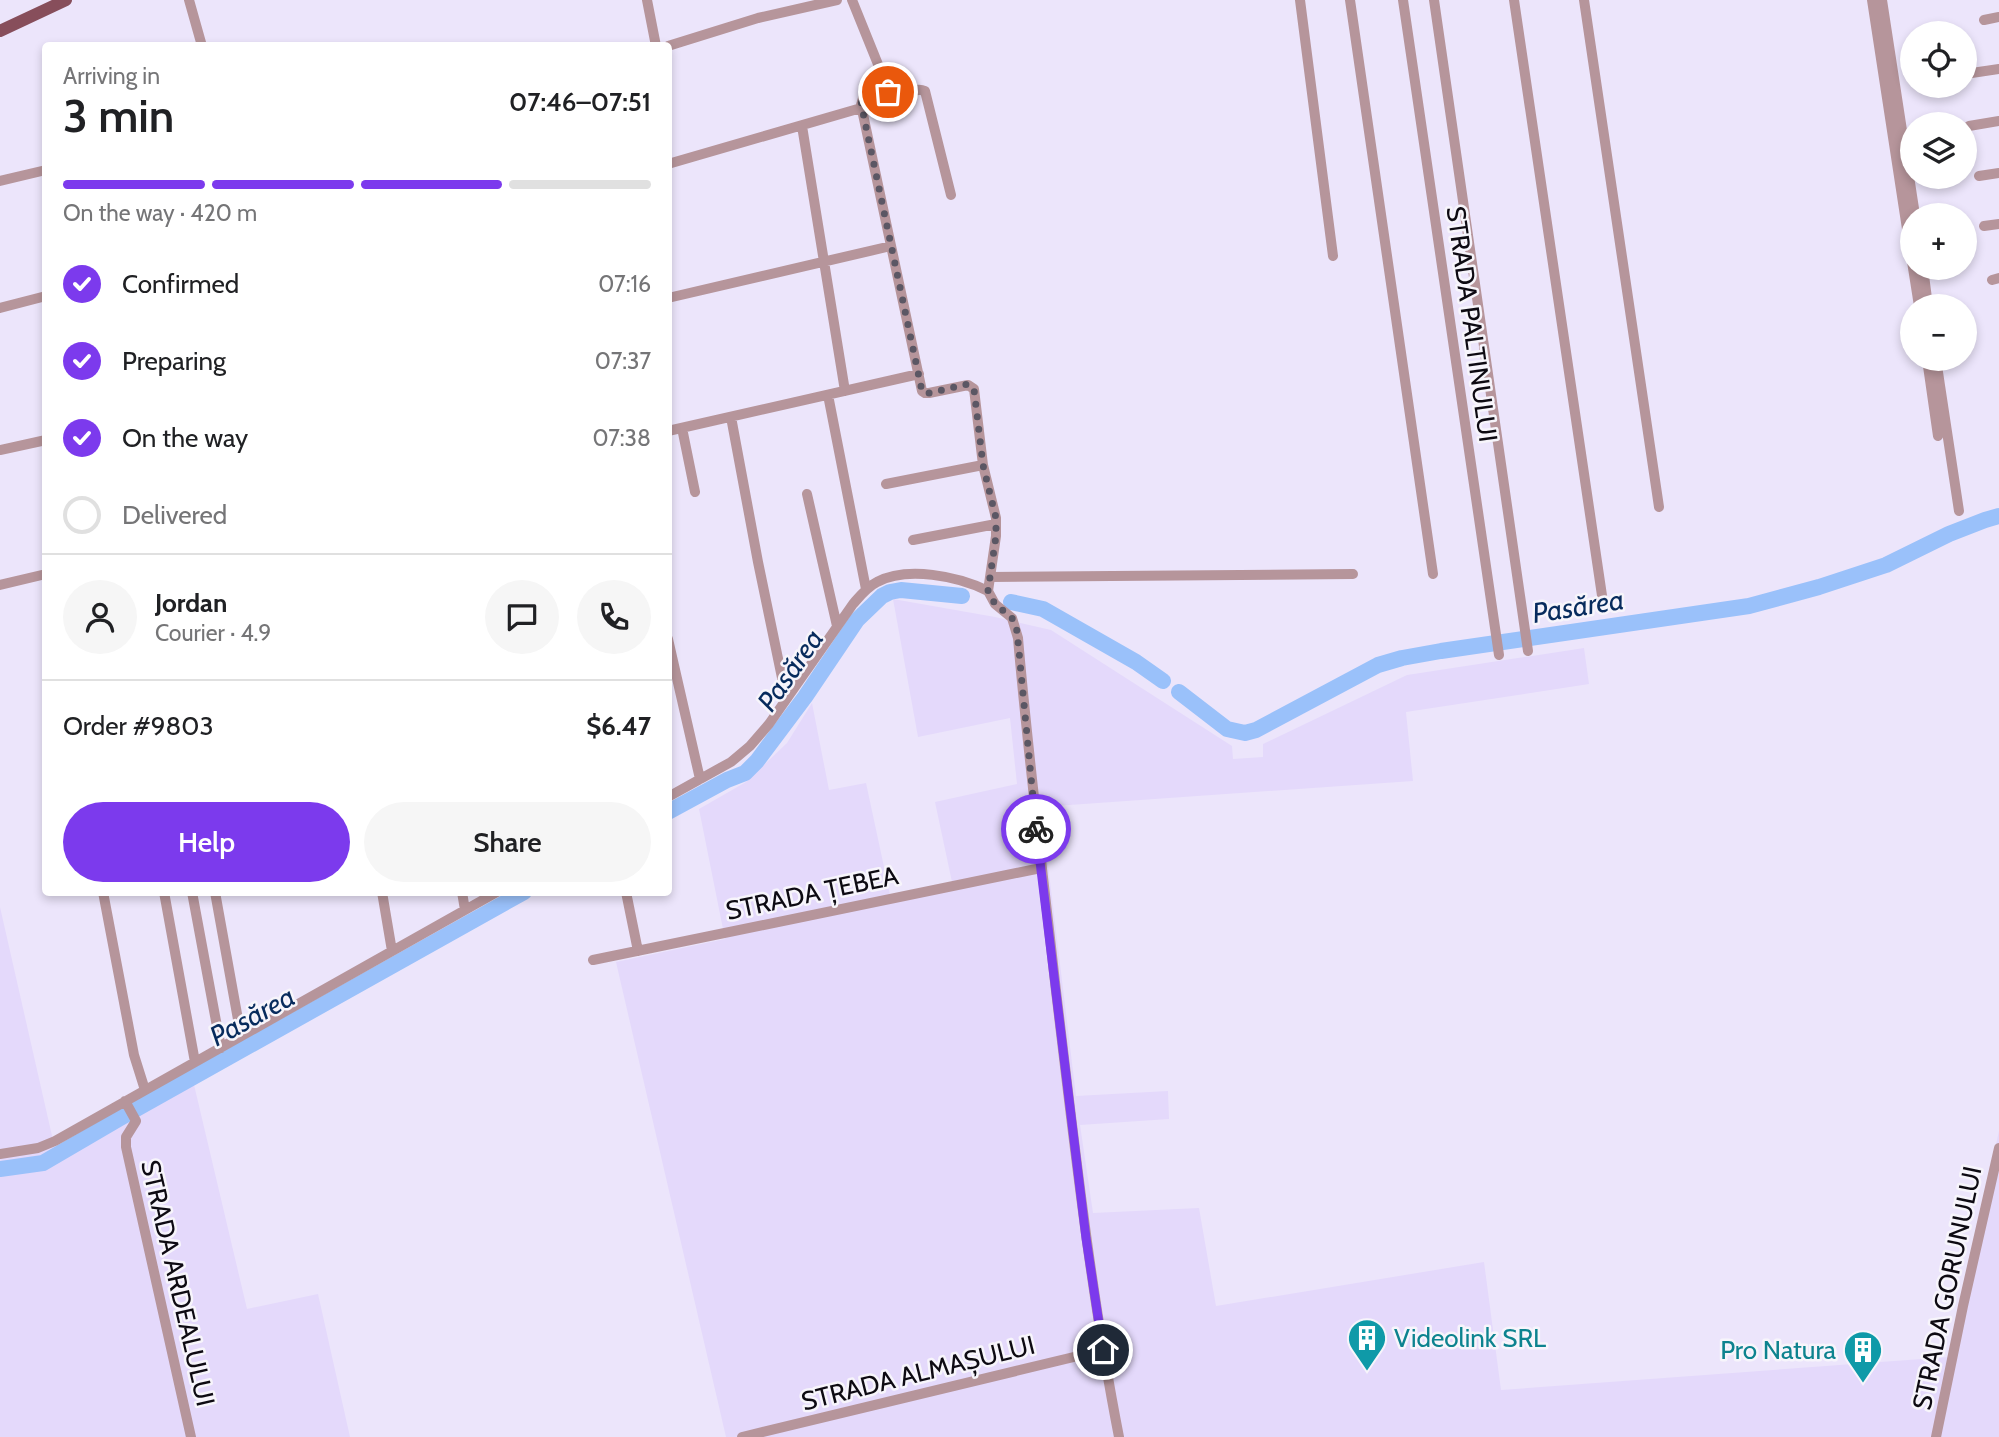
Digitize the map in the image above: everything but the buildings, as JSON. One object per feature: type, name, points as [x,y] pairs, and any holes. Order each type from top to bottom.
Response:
[{"type":"main road","points":[[0,31],[66,0]]},
{"type":"street","points":[[189,0],[201,42]]},
{"type":"street","points":[[647,0],[655,42]]},
{"type":"street","points":[[672,45],[758,18],[837,0]]},
{"type":"street","points":[[852,0],[886,86],[893,96],[917,89],[925,90],[951,195]]},
{"type":"street","points":[[1300,0],[1333,256]]},
{"type":"street","points":[[1350,0],[1433,575]]},
{"type":"street","name":"STRADA PALTINULUI","points":[[1403,0],[1499,655]]},
{"type":"street","points":[[1434,0],[1528,651]]},
{"type":"street","points":[[1514,0],[1604,609]]},
{"type":"street","points":[[1584,0],[1659,506]]},
{"type":"street","points":[[1872,0],[1903,203]]},
{"type":"street","points":[[1882,0],[1913,203]]},
{"type":"street","points":[[1984,20],[1999,17]]},
{"type":"street","points":[[1977,72],[1999,69]]},
{"type":"street","points":[[886,86],[881,91],[863,98],[862,108],[922,391],[925,393],[968,384],[972,386],[983,465],[996,524],[988,591],[995,604],[1012,618],[1018,638],[1041,868],[1086,1238],[1119,1437]]},
{"type":"street","points":[[672,163],[862,108]]},
{"type":"street","points":[[1977,125],[1999,121]]},
{"type":"street","points":[[802,126],[845,391]]},
{"type":"street","points":[[0,181],[42,171]]},
{"type":"street","points":[[1979,176],[1999,173]]},
{"type":"street","points":[[1984,226],[1999,224]]},
{"type":"street","points":[[672,297],[891,246]]},
{"type":"street","points":[[0,308],[42,297]]},
{"type":"street","points":[[1929,371],[1938,436]]},
{"type":"street","points":[[1938,371],[1959,511]]},
{"type":"street","points":[[672,430],[919,374]]},
{"type":"street","points":[[828,395],[866,589]]},
{"type":"street","points":[[731,417],[786,697]]},
{"type":"street","points":[[682,428],[695,492]]},
{"type":"street","points":[[0,450],[42,441]]},
{"type":"street","points":[[886,484],[983,465]]},
{"type":"street","points":[[807,494],[837,626]]},
{"type":"street","points":[[913,540],[996,524]]},
{"type":"street","points":[[672,795],[731,762],[750,746],[769,724],[866,589],[886,578],[906,574],[961,580],[988,591]]},
{"type":"street","points":[[990,577],[1353,574]]},
{"type":"street","points":[[0,584],[42,576]]},
{"type":"street","points":[[672,656],[700,779]]},
{"type":"street","name":"STRADA ȚEBEA","points":[[593,960],[1041,868]]},
{"type":"street","points":[[104,896],[132,1047],[145,1090]]},
{"type":"street","points":[[159,896],[163,921],[170,926]]},
{"type":"street","points":[[165,896],[195,1062]]},
{"type":"street","points":[[193,896],[221,1048]]},
{"type":"street","points":[[216,896],[241,1036]]},
{"type":"street","points":[[383,896],[392,951]]},
{"type":"street","points":[[463,896],[465,910]]},
{"type":"street","points":[[0,1153],[38,1148],[55,1141],[127,1103],[145,1090],[490,896]]},
{"type":"street","points":[[627,896],[638,951]]},
{"type":"street","name":"STRADA ARDEALULUI","points":[[127,1103],[136,1121],[126,1137],[126,1147],[191,1437]]},
{"type":"street","name":"STRADA GORUNULUI","points":[[1936,1437],[1962,1306],[1999,1148]]},
{"type":"street","name":"STRADA ALMAȘULUI","points":[[743,1437],[1103,1350]]},
{"type":"shaded area","points":[[893,599],[1051,630],[1232,746],[1233,759],[1263,757],[1263,744],[1407,675],[1584,648],[1589,684],[1406,712],[1413,781],[1041,807],[1076,1096],[1168,1091],[1169,1119],[1080,1125],[1093,1213],[1199,1208],[1216,1306],[1484,1262],[1501,1390],[1949,1357],[1999,1131],[1999,1437],[726,1437],[616,962],[725,939],[699,809],[746,782],[787,743],[812,703],[829,790],[866,783],[890,895],[952,882],[935,802],[1017,784],[1010,718],[918,737]]},
{"type":"shaded area","points":[[0,907],[55,1149],[191,1072],[247,1309],[318,1294],[350,1437],[0,1437]]},
{"type":"waterway","name":"Pasărea","points":[[1179,692],[1227,729],[1245,733],[1256,730],[1378,665],[1402,658],[1749,606],[1886,565],[1949,534],[1999,516]]},
{"type":"waterway","name":"Pasărea","points":[[672,810],[745,773],[757,761],[805,697],[857,620],[882,596],[901,590],[962,596]]},
{"type":"waterway","name":"Pasărea","points":[[1011,602],[1043,609],[1136,662],[1163,681]]},
{"type":"waterway","name":"Pasărea","points":[[0,1169],[43,1163],[517,896]]},
{"type":"way so far","points":[[888,92],[886,86],[881,91],[867,95],[861,100],[862,108],[922,391],[929,393],[968,384],[974,389],[983,465],[996,518],[988,591],[995,604],[1012,618],[1017,631],[1036,829]]},
{"type":"place","name":"Videolink SRL","points":[[1367,1372]]},
{"type":"place","name":"Pro Natura","points":[[1863,1384]]},
{"type":"route","points":[[1036,829],[1086,1238],[1103,1350]]}]
